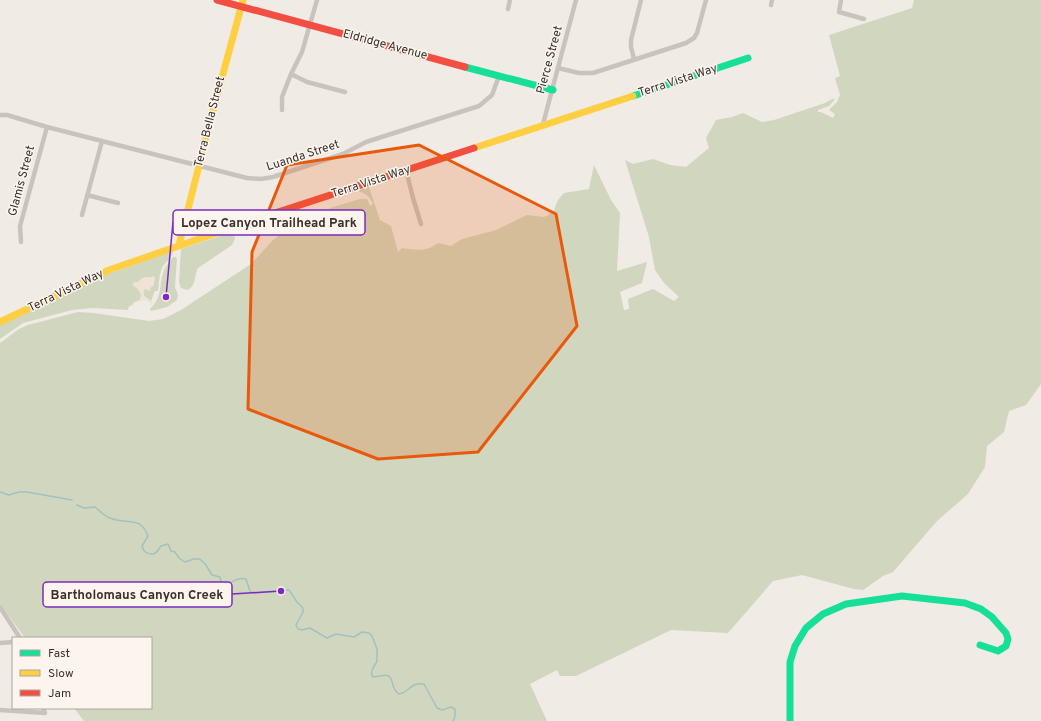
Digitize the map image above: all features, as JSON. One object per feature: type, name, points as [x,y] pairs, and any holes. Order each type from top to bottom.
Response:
[{"type":"street","name":"Eldridge Avenue","points":[[217,0],[242,3],[310,26],[377,42],[553,90]]},
{"type":"street","points":[[282,110],[282,97],[302,52],[317,0]]},
{"type":"street","points":[[508,9],[510,0]]},
{"type":"street","name":"Pierce Street","points":[[544,124],[576,0]]},
{"type":"street","points":[[634,59],[631,40],[641,0]]},
{"type":"street","points":[[558,68],[579,73],[593,73],[686,43],[694,38],[706,0]]},
{"type":"street","points":[[841,0],[839,12],[864,19]]},
{"type":"street","name":"Terra Bella Street","points":[[179,245],[242,3]]},
{"type":"street","name":"Terra Vista Way","points":[[0,322],[108,270],[544,124],[748,58]]},
{"type":"street","points":[[291,74],[307,82],[345,92]]},
{"type":"street","name":"Luanda Street","points":[[0,115],[7,115],[47,127],[247,178],[261,179],[273,177],[342,154],[366,142],[479,106],[492,95],[499,76]]},
{"type":"street","name":"Glamis Street","points":[[21,242],[20,226],[47,127]]},
{"type":"street","points":[[82,215],[102,141]]},
{"type":"street","points":[[406,170],[421,224]]},
{"type":"street","points":[[87,195],[118,203]]},
{"type":"street","points":[[790,721],[790,662],[795,646],[806,628],[823,614],[846,604],[902,596],[965,603],[981,609],[992,617],[1006,633],[1008,639],[1006,646],[998,651],[980,645]]},
{"type":"street","points":[[0,607],[19,637]]},
{"type":"street","points":[[0,643],[12,642]]},
{"type":"street","points":[[0,710],[44,710]]},
{"type":"highlighted area","points":[[419,145],[556,214],[577,326],[478,452],[378,459],[248,409],[252,252],[287,165]]},
{"type":"green space","points":[[914,0],[1041,0],[1041,384],[1026,405],[1009,411],[1004,432],[987,446],[985,467],[968,494],[937,521],[893,572],[883,576],[863,590],[802,575],[773,581],[728,633],[671,630],[576,676],[560,676],[557,670],[530,684],[547,721],[84,721],[75,709],[152,709],[152,637],[24,637],[0,604],[0,343],[19,329],[28,325],[78,312],[149,321],[163,319],[181,310],[251,264],[273,240],[298,221],[333,207],[360,199],[367,199],[370,206],[373,204],[369,197],[357,191],[369,187],[380,220],[391,226],[398,252],[402,248],[416,250],[430,248],[438,243],[451,246],[462,239],[496,230],[527,215],[547,216],[554,210],[558,200],[564,193],[589,189],[594,165],[611,200],[620,213],[617,271],[647,262],[642,283],[620,292],[624,310],[629,309],[628,299],[653,289],[674,301],[679,297],[664,283],[655,270],[649,237],[625,160],[633,164],[653,159],[670,165],[686,167],[709,148],[706,138],[716,120],[743,113],[762,122],[774,120],[835,99],[829,106],[818,110],[818,112],[833,118],[835,114],[829,110],[837,102],[840,95],[835,78],[840,76],[829,35],[912,8]]},
{"type":"green space","points":[[232,232],[234,233],[235,239],[232,245],[198,268],[190,289],[187,290],[181,288],[179,282],[181,249]]},
{"type":"green space","points":[[173,251],[162,268],[158,291],[155,291],[151,301],[144,296],[143,291],[144,289],[153,286],[155,278],[145,277],[138,282],[133,283],[142,296],[140,300],[129,306],[128,310],[92,308],[72,310],[23,323],[0,339],[0,325],[100,277]]},
{"type":"green space","points":[[173,257],[177,258],[175,287],[178,295],[177,300],[167,307],[151,311],[150,309],[159,294],[165,268]]},
{"type":"shaded area","points":[[153,276],[155,278],[153,286],[150,288],[151,290],[149,291],[145,289],[143,293],[145,297],[153,302],[150,305],[150,303],[145,300],[131,306],[134,302],[140,301],[140,297],[142,296],[133,283],[138,282],[142,278],[150,278]]},
{"type":"waterway","points":[[0,492],[9,495],[19,492],[27,492],[72,500]]},
{"type":"waterway","points":[[77,505],[84,508],[95,507],[110,518],[141,525],[145,529],[148,536],[142,546],[144,551],[154,554],[161,546],[168,544],[171,551],[175,552],[179,558],[185,562],[200,559],[212,575],[220,577],[222,586],[242,578],[246,579],[250,591],[253,593],[289,590],[303,608],[303,612],[296,625],[298,629],[302,630],[310,628],[327,638],[336,634],[354,637],[362,632],[369,633],[372,636],[377,649],[377,661],[372,669],[372,676],[389,676],[392,680],[394,690],[399,694],[416,684],[424,684],[437,708],[442,710],[451,707],[455,709],[455,717],[453,721]]},
{"type":"traffic: fast","points":[[633,96],[748,58]]},
{"type":"traffic: fast","points":[[465,67],[553,90]]},
{"type":"traffic: fast","points":[[790,721],[790,662],[795,646],[806,628],[823,614],[846,604],[902,596],[965,603],[981,609],[992,617],[1006,633],[1008,639],[1006,646],[998,651],[980,645]]},
{"type":"traffic: slow","points":[[179,245],[243,0]]},
{"type":"traffic: slow","points":[[474,148],[633,96]]},
{"type":"traffic: slow","points":[[0,322],[109,270],[248,222]]},
{"type":"traffic: jam","points":[[217,0],[465,67]]},
{"type":"traffic: jam","points":[[248,222],[474,148]]},
{"type":"place","name":"Lopez Canyon Trailhead Park","points":[[166,297]]},
{"type":"place","name":"Bartholomaus Canyon Creek","points":[[281,591]]}]
